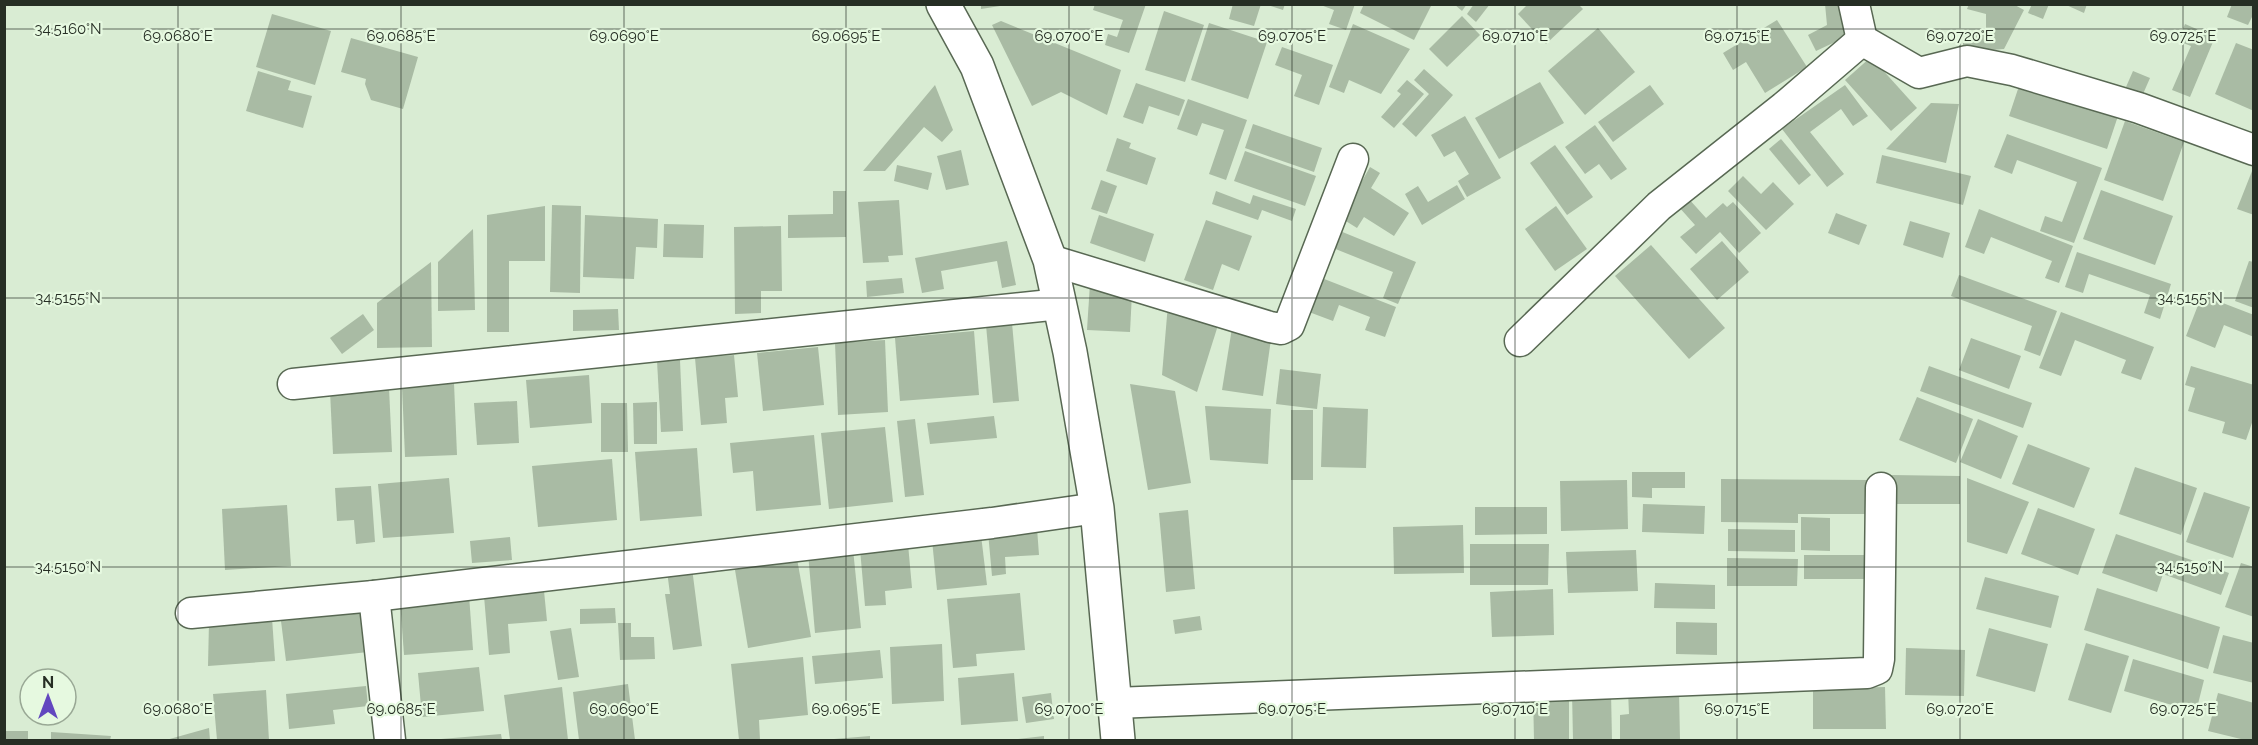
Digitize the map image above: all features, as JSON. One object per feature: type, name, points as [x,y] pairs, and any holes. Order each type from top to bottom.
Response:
[{"type":"street","points":[[943,4],[977,66],[1050,260],[1097,508],[1118,741]]},
{"type":"street","points":[[1854,4],[1862,40],[1919,73],[1967,61],[2012,70],[2139,108],[2253,150]]},
{"type":"street","points":[[1521,341],[1659,206],[1784,107],[1862,40]]},
{"type":"street","points":[[1050,260],[1281,329],[1289,325],[1353,159]]},
{"type":"street","points":[[293,384],[1060,304]]},
{"type":"street","points":[[1115,703],[1867,674],[1876,669],[1879,660],[1881,488]]},
{"type":"street","points":[[191,613],[375,597],[992,523],[1097,508]]},
{"type":"street","points":[[375,597],[390,741]]},
{"type":"building","points":[[981,4],[1000,4],[1000,6],[981,9]]},
{"type":"building","points":[[1095,4],[1146,4],[1129,53],[1105,45],[1108,34],[1117,37],[1123,20],[1093,10]]},
{"type":"building","points":[[1233,4],[1261,4],[1254,26],[1229,19]]},
{"type":"building","points":[[1265,4],[1285,4],[1283,10]]},
{"type":"building","points":[[1318,4],[1355,4],[1346,30],[1329,24],[1334,10]]},
{"type":"building","points":[[1364,4],[1432,4],[1414,40],[1360,13]]},
{"type":"building","points":[[1454,4],[1467,4],[1462,11]]},
{"type":"building","points":[[1474,4],[1490,4],[1476,22],[1467,14]]},
{"type":"building","points":[[1528,4],[1578,4],[1583,9],[1546,44],[1518,14]]},
{"type":"building","points":[[1825,4],[1845,4],[1850,35],[1816,51],[1808,35],[1827,25]]},
{"type":"building","points":[[1969,4],[2013,4],[2024,10],[2004,49],[1963,52],[1963,32],[1986,31],[1986,14],[1967,9]]},
{"type":"building","points":[[2032,4],[2049,4],[2043,19],[2028,13]]},
{"type":"building","points":[[2064,4],[2087,4],[2084,13]]},
{"type":"building","points":[[2232,4],[2254,4],[2254,13],[2248,25],[2227,17]]},
{"type":"building","points":[[1164,11],[1204,25],[1185,82],[1145,70]]},
{"type":"building","points":[[272,14],[331,31],[315,85],[256,67]]},
{"type":"building","points":[[1462,16],[1480,35],[1447,67],[1429,49]]},
{"type":"building","points":[[1777,20],[1807,67],[1765,93],[1746,62],[1733,70],[1723,53]]},
{"type":"building","points":[[1001,21],[1121,70],[1107,115],[1061,92],[1032,106],[992,25]]},
{"type":"building","points":[[1209,23],[1267,42],[1248,99],[1191,80]]},
{"type":"building","points":[[1353,24],[1410,49],[1381,94],[1349,80],[1344,93],[1329,87]]},
{"type":"building","points":[[2185,24],[2215,37],[2190,97],[2172,90],[2191,46],[2178,41]]},
{"type":"building","points":[[1598,28],[1635,72],[1585,115],[1548,71]]},
{"type":"building","points":[[351,38],[418,57],[403,109],[371,100],[365,84],[366,79],[341,72]]},
{"type":"building","points":[[2236,43],[2254,50],[2254,111],[2215,94]]},
{"type":"building","points":[[1282,47],[1333,65],[1319,105],[1294,96],[1302,75],[1275,65]]},
{"type":"building","points":[[1871,57],[1917,108],[1891,131],[1845,80]]},
{"type":"building","points":[[1424,69],[1453,95],[1416,137],[1402,124],[1429,94],[1414,80]]},
{"type":"building","points":[[258,71],[291,81],[288,90],[312,96],[303,128],[246,111]]},
{"type":"building","points":[[2133,71],[2150,78],[2143,94],[2126,87]]},
{"type":"building","points":[[1407,80],[1424,94],[1394,128],[1381,117],[1401,94],[1397,91]]},
{"type":"building","points":[[1540,82],[1564,123],[1499,159],[1475,118]]},
{"type":"building","points":[[1136,83],[1185,100],[1179,116],[1149,106],[1143,124],[1123,117]]},
{"type":"building","points":[[2020,83],[2118,116],[2107,149],[2009,116]]},
{"type":"building","points":[[935,85],[953,130],[942,142],[924,127],[885,171],[863,171]]},
{"type":"building","points":[[1650,85],[1664,104],[1613,142],[1598,122]]},
{"type":"building","points":[[1845,85],[1868,116],[1853,126],[1841,109],[1810,132],[1844,174],[1827,187],[1782,129]]},
{"type":"building","points":[[1188,99],[1247,120],[1226,180],[1209,174],[1224,130],[1202,123],[1197,136],[1177,129]]},
{"type":"building","points":[[1931,103],[1959,104],[1946,163],[1886,149]]},
{"type":"building","points":[[1465,116],[1501,178],[1467,197],[1458,181],[1469,174],[1455,151],[1444,157],[1431,135]]},
{"type":"building","points":[[2125,121],[2184,142],[2163,201],[2104,180]]},
{"type":"building","points":[[1253,124],[1322,148],[1314,172],[1245,148]]},
{"type":"building","points":[[1595,125],[1627,169],[1611,180],[1599,164],[1585,174],[1565,147]]},
{"type":"building","points":[[2007,134],[2102,168],[2074,243],[2040,231],[2045,216],[2062,222],[2077,182],[2017,160],[2012,174],[1994,167]]},
{"type":"building","points":[[1117,138],[1131,143],[1129,148],[1156,158],[1147,185],[1106,171]]},
{"type":"building","points":[[1781,139],[1811,175],[1799,185],[1769,149]]},
{"type":"building","points":[[1555,145],[1593,197],[1567,215],[1530,163]]},
{"type":"building","points":[[961,150],[969,185],[946,190],[937,156]]},
{"type":"building","points":[[1245,151],[1316,176],[1305,206],[1234,181]]},
{"type":"building","points":[[1882,155],[1971,176],[1963,205],[1876,183]]},
{"type":"building","points":[[897,165],[932,173],[928,190],[894,181]]},
{"type":"building","points":[[2254,166],[2254,215],[2237,209]]},
{"type":"building","points":[[1370,167],[1380,173],[1371,188],[1409,213],[1394,236],[1364,217],[1357,228],[1341,218]]},
{"type":"building","points":[[1743,176],[1761,194],[1773,182],[1794,204],[1766,230],[1728,191]]},
{"type":"building","points":[[1101,180],[1117,186],[1107,214],[1091,209]]},
{"type":"building","points":[[1457,185],[1465,199],[1422,225],[1405,194],[1418,186],[1428,202]]},
{"type":"building","points":[[2101,190],[2173,216],[2155,265],[2083,239]]},
{"type":"building","points":[[833,191],[846,191],[846,237],[788,238],[788,215],[833,214]]},
{"type":"building","points":[[1216,191],[1250,204],[1253,195],[1296,209],[1292,221],[1262,210],[1258,220],[1212,204]]},
{"type":"building","points":[[1688,198],[1706,218],[1723,203],[1727,207],[1733,202],[1761,233],[1739,253],[1720,232],[1696,254],[1680,237],[1695,225],[1678,206]]},
{"type":"building","points":[[899,200],[903,255],[888,256],[889,262],[863,263],[858,202]]},
{"type":"building","points":[[552,205],[581,206],[580,293],[550,292]]},
{"type":"building","points":[[545,206],[545,261],[509,261],[509,332],[487,332],[487,215]]},
{"type":"building","points":[[1556,206],[1587,249],[1555,271],[1525,229]]},
{"type":"building","points":[[1979,209],[2073,246],[2059,283],[2045,278],[2052,261],[1991,237],[1984,254],[1965,247]]},
{"type":"building","points":[[1836,213],[1867,225],[1859,245],[1828,233]]},
{"type":"building","points":[[585,215],[658,219],[657,248],[636,247],[634,279],[583,277]]},
{"type":"building","points":[[1099,215],[1154,234],[1145,262],[1090,243]]},
{"type":"building","points":[[1206,220],[1252,236],[1239,271],[1222,264],[1213,290],[1184,280]]},
{"type":"building","points":[[1910,221],[1950,233],[1943,258],[1903,245]]},
{"type":"building","points":[[664,224],[704,225],[703,258],[663,257]]},
{"type":"building","points":[[781,226],[782,291],[761,291],[761,313],[735,314],[734,227]]},
{"type":"building","points":[[473,229],[475,310],[438,311],[438,262]]},
{"type":"building","points":[[1340,231],[1416,262],[1398,304],[1383,298],[1393,272],[1333,248]]},
{"type":"building","points":[[1007,241],[1016,285],[1002,288],[997,261],[941,271],[944,289],[922,293],[915,258]]},
{"type":"building","points":[[1722,241],[1749,272],[1717,300],[1690,269]]},
{"type":"building","points":[[1651,245],[1725,328],[1689,359],[1615,276]]},
{"type":"building","points":[[2077,252],[2171,284],[2160,319],[2144,313],[2150,295],[2089,274],[2083,293],[2065,287]]},
{"type":"building","points":[[2249,261],[2254,262],[2254,308],[2235,301]]},
{"type":"building","points":[[431,262],[432,347],[377,348],[377,303]]},
{"type":"building","points":[[1314,275],[1396,307],[1385,337],[1365,330],[1370,317],[1339,305],[1333,321],[1301,309]]},
{"type":"building","points":[[1959,275],[2057,311],[2040,356],[2024,350],[2032,326],[1951,296]]},
{"type":"building","points":[[902,278],[904,293],[867,297],[866,281]]},
{"type":"building","points":[[1090,283],[1132,293],[1130,332],[1087,330]]},
{"type":"building","points":[[2202,295],[2254,315],[2254,337],[2224,325],[2215,348],[2186,336]]},
{"type":"building","points":[[1168,304],[1219,322],[1197,392],[1162,375]]},
{"type":"building","points":[[618,309],[619,330],[573,331],[573,310]]},
{"type":"building","points":[[2061,312],[2154,347],[2141,380],[2121,373],[2126,360],[2075,340],[2061,376],[2039,368]]},
{"type":"building","points":[[363,314],[374,330],[342,354],[330,338]]},
{"type":"building","points":[[1012,323],[1019,401],[993,403],[986,325]]},
{"type":"building","points":[[1232,328],[1271,339],[1263,396],[1222,390]]},
{"type":"building","points":[[974,331],[979,395],[900,401],[895,338]]},
{"type":"building","points":[[1971,338],[2021,356],[2009,389],[1959,370]]},
{"type":"building","points":[[885,340],[888,412],[838,415],[835,343]]},
{"type":"building","points":[[818,347],[824,405],[763,411],[757,353]]},
{"type":"building","points":[[734,355],[738,397],[725,398],[727,423],[701,425],[695,358]]},
{"type":"building","points":[[680,360],[683,431],[661,432],[657,361]]},
{"type":"building","points":[[1929,366],[2032,403],[2023,428],[1920,391]]},
{"type":"building","points":[[2191,366],[2254,385],[2254,417],[2246,440],[2222,433],[2225,422],[2188,411],[2195,388],[2185,385]]},
{"type":"building","points":[[1280,369],[1321,374],[1317,409],[1276,404]]},
{"type":"building","points":[[589,375],[592,423],[530,428],[526,380]]},
{"type":"building","points":[[454,383],[457,455],[405,457],[402,386]]},
{"type":"building","points":[[1130,384],[1175,391],[1191,483],[1148,490]]},
{"type":"building","points":[[389,388],[392,452],[333,454],[330,391]]},
{"type":"building","points":[[1917,397],[1973,419],[1956,463],[1899,440]]},
{"type":"building","points":[[517,401],[519,443],[477,445],[474,403]]},
{"type":"building","points":[[657,402],[657,444],[634,444],[633,403]]},
{"type":"building","points":[[601,403],[627,403],[628,452],[601,452]]},
{"type":"building","points":[[1205,406],[1271,409],[1268,464],[1210,460]]},
{"type":"building","points":[[1323,407],[1368,409],[1366,468],[1321,467]]},
{"type":"building","points":[[1291,410],[1313,410],[1313,480],[1291,480]]},
{"type":"building","points":[[994,416],[997,438],[930,444],[927,423]]},
{"type":"building","points":[[915,419],[924,495],[905,497],[897,421]]},
{"type":"building","points":[[1978,419],[2018,436],[2001,479],[1960,462]]},
{"type":"building","points":[[885,427],[893,502],[829,509],[821,433]]},
{"type":"building","points":[[814,435],[821,505],[756,511],[753,471],[733,473],[730,443]]},
{"type":"building","points":[[2028,444],[2090,468],[2074,508],[2012,484]]},
{"type":"building","points":[[697,448],[702,516],[640,521],[635,452]]},
{"type":"building","points":[[612,459],[617,520],[538,527],[532,466]]},
{"type":"building","points":[[2135,467],[2197,488],[2181,535],[2119,514]]},
{"type":"building","points":[[1632,472],[1685,472],[1685,488],[1652,488],[1652,498],[1632,497]]},
{"type":"building","points":[[1891,475],[1960,476],[1960,504],[1891,504]]},
{"type":"building","points":[[449,478],[454,533],[383,538],[378,484]]},
{"type":"building","points":[[1967,478],[2029,502],[2007,554],[1967,542]]},
{"type":"building","points":[[1721,479],[1872,480],[1872,514],[1798,514],[1798,523],[1721,522]]},
{"type":"building","points":[[1627,480],[1628,529],[1561,531],[1560,481]]},
{"type":"building","points":[[371,486],[375,542],[356,544],[354,520],[337,521],[335,488]]},
{"type":"building","points":[[2204,492],[2250,507],[2233,558],[2186,542]]},
{"type":"building","points":[[1643,504],[1705,506],[1704,534],[1642,532]]},
{"type":"building","points":[[287,505],[291,566],[225,570],[222,509]]},
{"type":"building","points":[[1475,507],[1547,507],[1547,534],[1475,535]]},
{"type":"building","points":[[2038,508],[2095,529],[2078,575],[2021,554]]},
{"type":"building","points":[[1188,510],[1195,589],[1166,592],[1159,513]]},
{"type":"building","points":[[1801,517],[1830,518],[1830,551],[1801,550]]},
{"type":"building","points":[[1463,525],[1464,573],[1394,574],[1393,527]]},
{"type":"building","points":[[1037,528],[1039,555],[1005,557],[1006,574],[992,576],[988,532]]},
{"type":"building","points":[[1728,529],[1795,530],[1795,552],[1728,551]]},
{"type":"building","points":[[2116,534],[2229,573],[2221,595],[2163,574],[2157,592],[2102,573]]},
{"type":"building","points":[[981,535],[987,585],[937,590],[932,540]]},
{"type":"building","points":[[510,537],[512,560],[472,563],[470,541]]},
{"type":"building","points":[[908,544],[912,588],[885,591],[886,605],[865,606],[860,549]]},
{"type":"building","points":[[1470,544],[1549,544],[1548,585],[1470,585]]},
{"type":"building","points":[[853,549],[861,628],[815,633],[808,553]]},
{"type":"building","points":[[1636,550],[1638,591],[1568,593],[1566,552]]},
{"type":"building","points":[[796,553],[811,637],[748,648],[734,564]]},
{"type":"building","points":[[1804,555],[1870,555],[1870,579],[1804,579]]},
{"type":"building","points":[[1727,558],[1798,559],[1797,586],[1727,586]]},
{"type":"building","points":[[2241,563],[2254,567],[2254,617],[2225,607]]},
{"type":"building","points":[[692,568],[702,646],[673,650],[665,594],[670,594],[667,571]]},
{"type":"building","points":[[1985,577],[2059,596],[2051,628],[1976,609]]},
{"type":"building","points":[[1655,583],[1715,585],[1715,609],[1654,608]]},
{"type":"building","points":[[2097,588],[2220,627],[2208,669],[2084,630]]},
{"type":"building","points":[[1553,589],[1554,635],[1492,637],[1490,592]]},
{"type":"building","points":[[544,591],[547,621],[508,624],[510,653],[489,655],[484,596]]},
{"type":"building","points":[[1020,593],[1025,650],[976,654],[977,666],[953,668],[947,599]]},
{"type":"building","points":[[469,595],[473,650],[404,655],[400,600]]},
{"type":"building","points":[[615,608],[616,623],[580,624],[580,609]]},
{"type":"building","points":[[364,612],[368,652],[286,661],[281,621]]},
{"type":"building","points":[[1200,616],[1202,630],[1175,634],[1173,620]]},
{"type":"building","points":[[272,618],[275,661],[208,666],[209,622]]},
{"type":"building","points":[[1676,622],[1717,623],[1717,655],[1676,654]]},
{"type":"building","points":[[618,623],[631,623],[631,637],[654,637],[655,659],[620,660]]},
{"type":"building","points":[[571,628],[579,677],[558,680],[550,631]]},
{"type":"building","points":[[1989,628],[2048,644],[2035,692],[1976,676]]},
{"type":"building","points":[[2223,635],[2254,643],[2254,683],[2213,673]]},
{"type":"building","points":[[2086,643],[2129,656],[2111,713],[2068,700]]},
{"type":"building","points":[[942,644],[944,701],[892,704],[890,647]]},
{"type":"building","points":[[1906,648],[1965,650],[1964,696],[1905,695]]},
{"type":"building","points":[[880,650],[883,678],[815,684],[812,656]]},
{"type":"building","points":[[803,657],[808,715],[759,720],[760,740],[739,740],[731,664]]},
{"type":"building","points":[[2133,659],[2204,680],[2196,712],[2124,691]]},
{"type":"building","points":[[479,667],[484,711],[422,717],[418,673]]},
{"type":"building","points":[[1014,673],[1018,721],[961,725],[958,678]]},
{"type":"building","points":[[628,684],[635,740],[579,740],[573,692]]},
{"type":"building","points":[[366,686],[368,706],[333,710],[335,724],[289,729],[286,694]]},
{"type":"building","points":[[562,687],[568,740],[510,740],[504,695]]},
{"type":"building","points":[[1885,687],[1886,729],[1813,729],[1813,689]]},
{"type":"building","points":[[266,690],[269,740],[217,740],[213,694]]},
{"type":"building","points":[[1628,691],[1679,691],[1680,740],[1620,740],[1620,715],[1629,714]]},
{"type":"building","points":[[1572,692],[1611,692],[1612,740],[1573,740]]},
{"type":"building","points":[[1051,693],[1054,719],[1026,723],[1022,697]]},
{"type":"building","points":[[1533,693],[1569,693],[1569,740],[1534,740]]},
{"type":"building","points":[[2218,693],[2254,703],[2254,740],[2208,731]]},
{"type":"building","points":[[209,728],[210,740],[166,740]]},
{"type":"building","points":[[4,731],[28,731],[28,740],[4,740]]},
{"type":"building","points":[[51,732],[111,736],[110,740],[51,740]]},
{"type":"building","points":[[501,734],[502,740],[441,740],[441,739]]},
{"type":"building","points":[[870,736],[870,740],[834,740],[834,739]]},
{"type":"building","points":[[1044,736],[1044,740],[1018,740],[1018,739]]}]
